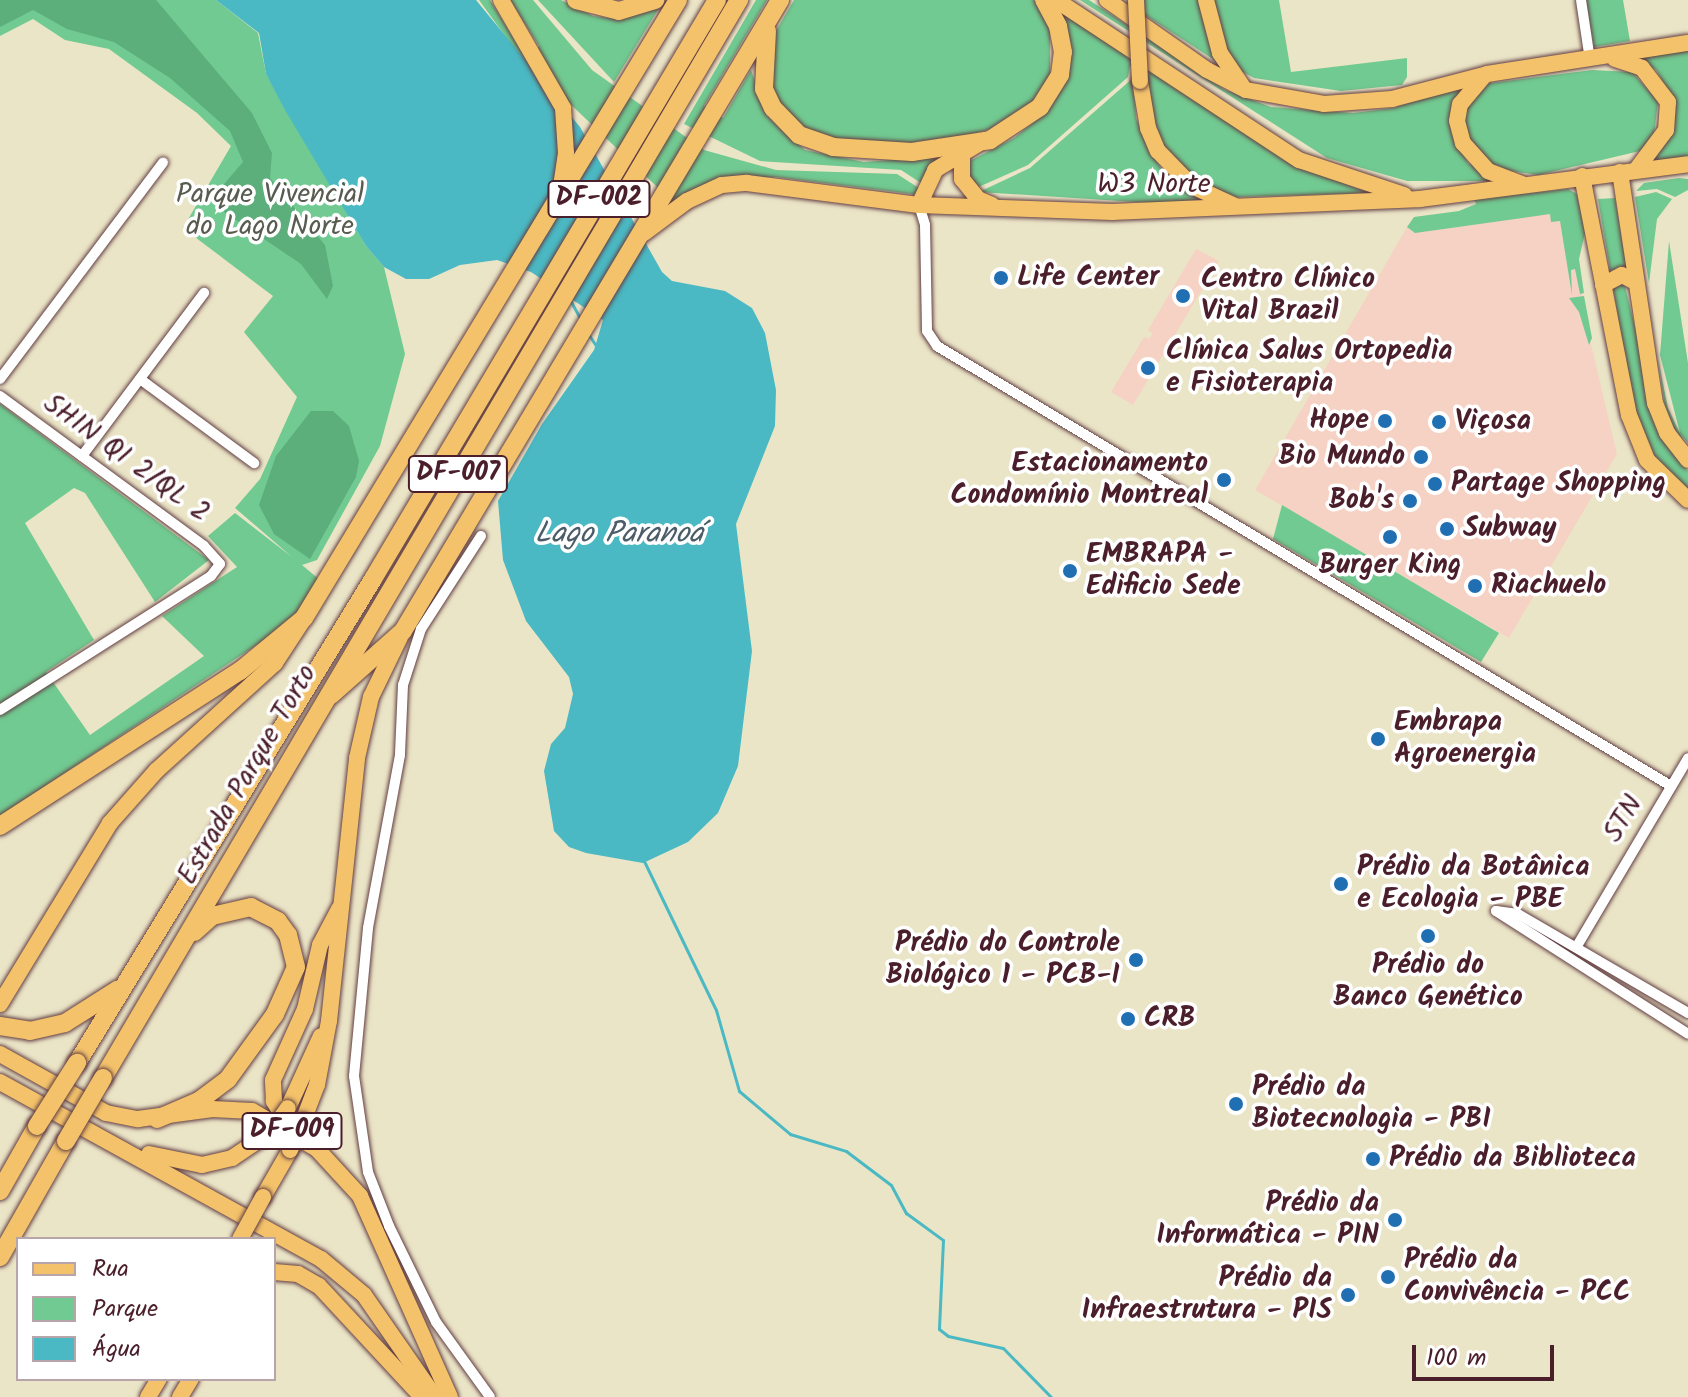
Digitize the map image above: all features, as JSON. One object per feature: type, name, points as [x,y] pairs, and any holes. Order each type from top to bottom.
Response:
[{"type":"highway","points":[[576,0],[619,11],[655,0]]},
{"type":"highway","points":[[0,826],[231,677],[304,618],[678,0]]},
{"type":"highway","name":"DF-002","points":[[531,314],[717,0]]},
{"type":"highway","name":"DF-002","points":[[548,324],[739,0]]},
{"type":"highway","points":[[775,8],[762,50],[764,89],[773,108],[799,135],[861,150],[912,152],[970,149],[1027,118],[1052,92],[1063,52],[1058,26],[1044,0]]},
{"type":"highway","points":[[325,699],[403,631],[710,112],[775,8]]},
{"type":"highway","name":"Estrada Parque Torto","points":[[0,1191],[531,314]]},
{"type":"highway","name":"Estrada Parque Torto","points":[[0,1257],[548,324]]},
{"type":"highway","points":[[157,1119],[199,1101],[228,1079],[275,1014],[296,967],[288,935],[278,921],[251,907],[212,916],[183,941]]},
{"type":"highway","points":[[0,1026],[30,1031],[65,1023],[129,980]]},
{"type":"main road","points":[[501,0],[563,108],[566,153],[560,195]]},
{"type":"main road","points":[[1056,0],[1299,160],[1419,199]]},
{"type":"main road","points":[[1107,0],[1207,70],[1246,90],[1324,104],[1392,99],[1487,74],[1688,43]]},
{"type":"main road","points":[[1136,0],[1140,81],[1148,128],[1172,169],[1207,194],[1244,210]]},
{"type":"main road","points":[[1206,0],[1220,53],[1246,90]]},
{"type":"main road","points":[[1596,59],[1642,68],[1668,102],[1666,130],[1628,171],[1635,282],[1655,403],[1667,433],[1688,460]]},
{"type":"main road","points":[[1487,74],[1460,104],[1457,121],[1463,143],[1488,171],[1526,185]]},
{"type":"main road","points":[[928,205],[935,170],[970,149]]},
{"type":"main road","points":[[970,149],[962,179],[970,192],[999,207]]},
{"type":"main road","name":"W3 Norte","points":[[637,240],[675,208],[722,185],[774,183],[928,205],[1244,210],[1419,199],[1688,164]]},
{"type":"main road","points":[[1582,176],[1603,285],[1640,444],[1658,473],[1688,500]]},
{"type":"main road","points":[[1603,285],[1622,275],[1635,282]]},
{"type":"main road","points":[[1,1003],[110,823],[156,771],[275,663],[304,618]]},
{"type":"main road","points":[[241,1237],[290,1150],[317,1085],[329,1021],[363,730],[371,697],[403,631]]},
{"type":"main road","points":[[298,1126],[274,1101],[273,1080],[305,1009],[325,932],[341,907]]},
{"type":"main road","points":[[95,1134],[166,1161],[202,1165],[240,1154],[271,1132],[288,1108],[329,1021]]},
{"type":"main road","name":"DF-009","points":[[0,1054],[92,1108],[121,1117],[157,1119],[231,1109],[252,1111],[298,1126],[360,1196],[450,1397]]},
{"type":"main road","points":[[0,1082],[321,1259],[364,1295],[435,1397]]},
{"type":"main road","points":[[276,1272],[298,1274],[319,1286],[422,1397]]},
{"type":"street","points":[[1581,0],[1596,59]]},
{"type":"street","points":[[0,379],[163,163]]},
{"type":"street","points":[[928,205],[925,225],[927,331],[937,346],[1671,786]]},
{"type":"street","points":[[925,225],[928,205]]},
{"type":"street","points":[[82,456],[204,293]]},
{"type":"street","points":[[140,379],[254,463]]},
{"type":"street","name":"SHIN QI 2/QL 2","points":[[0,396],[213,553],[220,564],[211,576],[0,710]]},
{"type":"street","points":[[481,536],[421,629],[403,685],[400,755],[358,1011],[354,1076],[368,1172],[411,1277],[490,1397]]},
{"type":"street","name":"STN","points":[[1577,946],[1688,758]]},
{"type":"street","points":[[1688,1013],[1514,912],[1496,911],[1688,1034]]},
{"type":"street","points":[[360,1196],[368,1172]]},
{"type":"shaded area","points":[[1568,205],[1590,340],[1617,454],[1509,638],[1255,490],[1407,227]]},
{"type":"shaded area","name":"Centro Clínico Vital Brazil","points":[[1196,249],[1219,261],[1133,405],[1111,392],[1144,337],[1149,339],[1153,334],[1148,330]]},
{"type":"green space","name":"Parque Vivencial do Lago Norte","points":[[0,0],[216,0],[258,33],[266,74],[366,246],[384,267],[405,354],[380,446],[317,560],[302,565],[320,580],[291,622],[0,816],[0,404],[209,560],[155,602],[85,493],[74,488],[25,523],[94,640],[46,672],[90,735],[204,656],[162,616],[237,567],[208,536],[235,513],[292,557],[235,508],[260,479],[297,397],[244,332],[273,296],[183,228],[231,146],[197,113],[109,49],[65,40],[33,19],[0,36]]},
{"type":"green space","points":[[0,0],[156,0],[252,113],[272,153],[270,178],[325,245],[333,286],[327,299],[301,264],[224,212],[218,191],[243,162],[230,131],[170,78],[114,42],[67,29],[33,10],[0,27]]},
{"type":"green space","points":[[479,0],[490,0],[529,64],[539,46],[510,0],[533,0],[592,70],[704,150],[776,170],[897,174],[922,190],[920,195],[776,177],[745,178],[675,204],[519,55]]},
{"type":"green space","points":[[538,0],[561,0],[593,16],[616,19],[659,8],[614,82]]},
{"type":"green space","points":[[756,0],[767,0],[704,106],[723,118],[751,70],[767,116],[805,150],[864,162],[947,156],[924,185],[901,170],[760,161],[684,124]]},
{"type":"green space","points":[[794,0],[1034,0],[1050,27],[1050,76],[1038,98],[990,129],[949,142],[844,145],[790,122],[768,81],[773,36]]},
{"type":"green space","points":[[1047,0],[1303,168],[1369,193],[1236,197],[1197,183],[1157,139],[1146,75],[1130,66],[1128,77],[1028,165],[974,189],[963,170],[968,162],[1014,138],[1040,117],[1063,82]]},
{"type":"green space","points":[[1080,0],[1089,0],[1225,90],[1271,107],[1353,113],[1393,108],[1466,84],[1454,138],[1468,163],[1497,181],[1407,181],[1327,158]]},
{"type":"green space","points":[[1141,0],[1198,0],[1216,61],[1142,13]]},
{"type":"green space","points":[[1212,0],[1279,0],[1291,72],[1407,58],[1407,77],[1402,85],[1341,91],[1254,78],[1239,70],[1226,48]]},
{"type":"green space","points":[[1586,0],[1623,0],[1630,41],[1594,47]]},
{"type":"green space","points":[[1688,50],[1688,157],[1652,161],[1671,135],[1673,100],[1656,70],[1636,59]]},
{"type":"green space","points":[[1592,70],[1632,72],[1658,101],[1654,135],[1640,151],[1538,175],[1492,168],[1464,132],[1466,106],[1484,84]]},
{"type":"green space","points":[[1133,78],[1136,118],[1149,151],[1166,175],[1201,200],[1151,203],[979,192],[1030,168]]},
{"type":"green space","points":[[1688,179],[1688,190],[1675,197],[1657,189],[1636,191],[1644,183]]},
{"type":"green space","points":[[1568,189],[1577,194],[1585,233],[1579,259],[1584,293],[1580,294],[1575,269],[1571,270],[1572,295],[1560,221],[1551,222],[1550,214],[1415,233],[1407,227],[1414,217],[1459,211],[1476,204],[1474,199]]},
{"type":"green space","points":[[1656,192],[1672,199],[1657,219],[1649,283],[1635,197]]},
{"type":"green space","points":[[1615,198],[1627,271],[1610,270],[1598,199]]},
{"type":"green space","points":[[1669,241],[1688,363],[1688,443],[1680,434],[1688,449],[1674,428],[1665,406],[1658,359],[1668,408],[1680,433],[1660,355]]},
{"type":"green space","points":[[1624,282],[1662,438],[1688,471],[1688,493],[1656,459],[1632,402],[1613,287]]},
{"type":"green space","points":[[1584,296],[1592,338],[1589,345],[1579,312],[1569,298]]},
{"type":"green space","points":[[311,411],[333,411],[349,426],[359,461],[356,477],[310,559],[274,534],[259,505],[276,456]]},
{"type":"green space","points":[[1282,505],[1499,633],[1481,662],[1273,539]]},
{"type":"water","name":"Lago Paranoá","points":[[216,0],[476,0],[580,127],[662,272],[672,281],[725,291],[752,308],[765,333],[776,390],[775,426],[736,524],[752,651],[738,766],[718,813],[688,842],[643,863],[569,847],[554,831],[544,771],[551,744],[565,728],[573,694],[569,677],[526,621],[503,560],[498,501],[542,424],[594,350],[603,320],[531,272],[497,260],[460,265],[429,279],[406,279],[384,267],[366,246],[285,110],[266,74],[259,33]]},
{"type":"waterway","points":[[570,300],[580,318]]},
{"type":"waterway","points":[[589,335],[598,349]]},
{"type":"waterway","points":[[643,859],[716,1010],[739,1091],[790,1134],[846,1151],[891,1185],[906,1213],[943,1240],[939,1329],[948,1336],[1003,1348],[1051,1397]]},
{"type":"place","name":"Life Center","points":[[1001,278]]},
{"type":"place","name":"Centro Clínico Vital Brazil","points":[[1183,296]]},
{"type":"place","name":"Clínica Salus Ortopedia e Fisioterapia","points":[[1148,368]]},
{"type":"place","name":"Hope","points":[[1385,421]]},
{"type":"place","name":"Viçosa","points":[[1439,422]]},
{"type":"place","name":"Bio Mundo","points":[[1421,457]]},
{"type":"place","name":"Estacionamento Condomínio Montreal","points":[[1224,480]]},
{"type":"place","name":"Partage Shopping","points":[[1435,484]]},
{"type":"place","name":"Bob's","points":[[1410,501]]},
{"type":"place","name":"Subway","points":[[1447,529]]},
{"type":"place","name":"Burger King","points":[[1390,537]]},
{"type":"place","name":"EMBRAPA - Edificio Sede","points":[[1070,571]]},
{"type":"place","name":"Riachuelo","points":[[1475,586]]},
{"type":"place","name":"Embrapa Agroenergia","points":[[1378,739]]},
{"type":"place","name":"Prédio da Botânica e Ecologia - PBE","points":[[1341,884]]},
{"type":"place","name":"Prédio do Banco Genético","points":[[1428,936]]},
{"type":"place","name":"Prédio do Controle Biológico 1 - PCB-I","points":[[1136,960]]},
{"type":"place","name":"CRB","points":[[1128,1019]]},
{"type":"place","name":"Prédio da Biotecnologia - PBI","points":[[1236,1104]]},
{"type":"place","name":"Prédio da Biblioteca","points":[[1373,1159]]},
{"type":"place","name":"Prédio da Informática - PIN","points":[[1395,1220]]},
{"type":"place","name":"Prédio da Convivência - PCC","points":[[1388,1277]]},
{"type":"place","name":"Prédio da Infraestrutura - PIS","points":[[1348,1295]]}]
